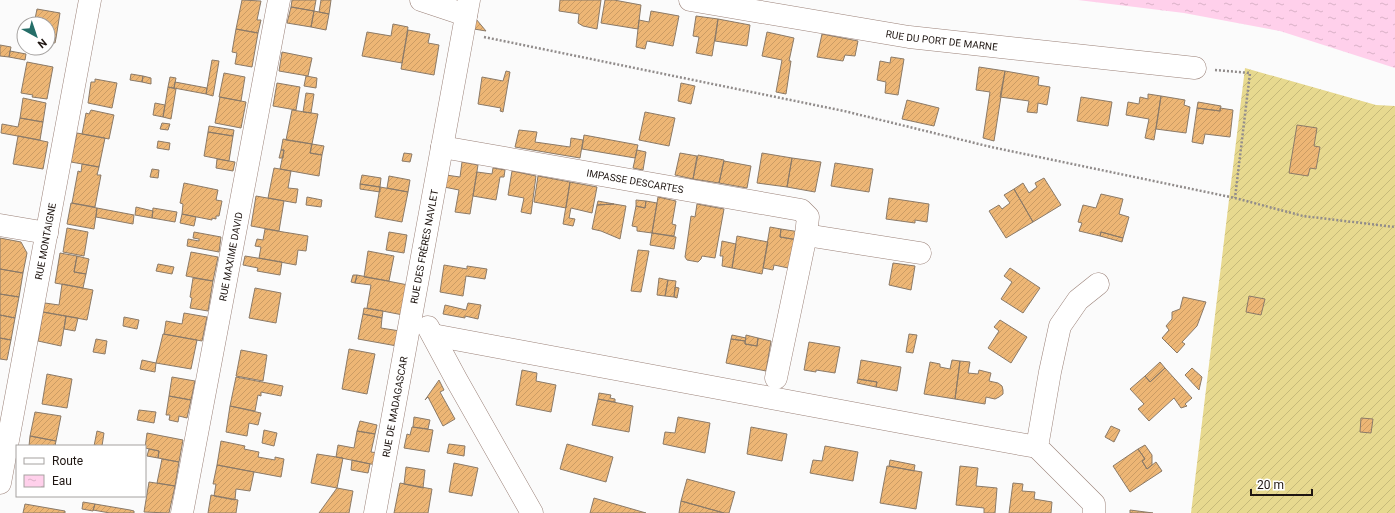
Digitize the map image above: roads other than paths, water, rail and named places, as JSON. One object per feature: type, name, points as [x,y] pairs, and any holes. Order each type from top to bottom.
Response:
[{"type":"street","name":"RUE MONTAIGNE","points":[[0,483],[90,0]]},
{"type":"street","name":"RUE MAXIME DAVID","points":[[182,513],[279,0]]},
{"type":"street","points":[[421,0],[466,16]]},
{"type":"street","name":"RUE DU PORT DE MARNE","points":[[690,0],[909,37],[1195,68]]},
{"type":"street","name":"RUE DES FRÈRES NAVLET","points":[[466,16],[414,301],[456,380],[532,513]]},
{"type":"street","name":"IMPASSE DESCARTES","points":[[442,147],[801,210],[808,217],[806,235],[776,378]]},
{"type":"street","points":[[0,225],[47,233]]},
{"type":"street","points":[[806,235],[920,253]]},
{"type":"street","points":[[1037,446],[1060,326],[1078,300],[1098,284]]},
{"type":"street","name":"RUE DE MADAGASCAR","points":[[375,513],[414,301]]},
{"type":"street","points":[[433,335],[943,430],[1037,446],[1094,504],[1094,513]]},
{"type":"water","points":[[1078,0],[1395,0],[1395,68],[1280,31],[1184,13]]}]
